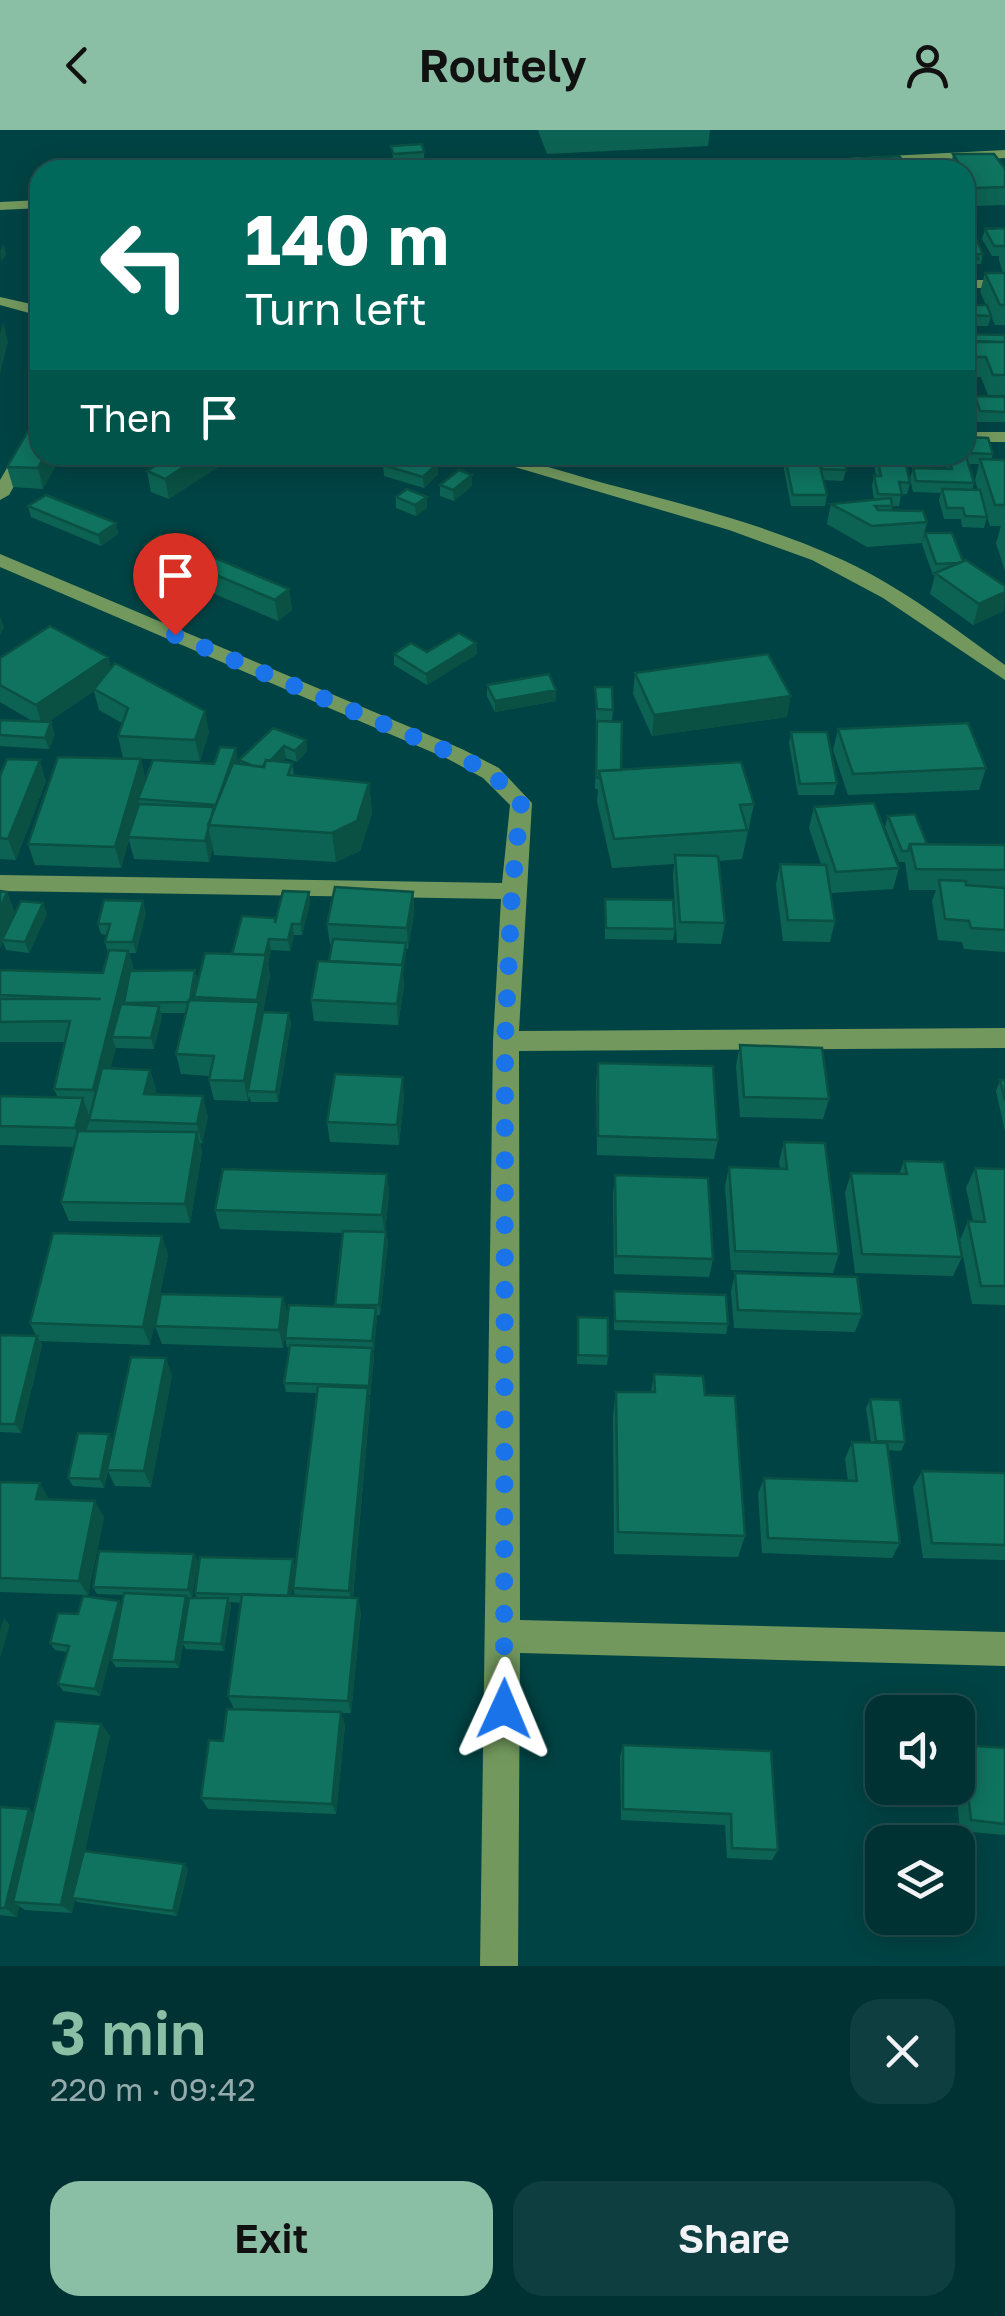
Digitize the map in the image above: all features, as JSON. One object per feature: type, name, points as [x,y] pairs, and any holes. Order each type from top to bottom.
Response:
[{"type":"street","points":[[887,160],[1005,154]]},
{"type":"street","points":[[0,206],[30,204]]},
{"type":"street","points":[[975,284],[1005,284]]},
{"type":"street","points":[[0,300],[30,307]]},
{"type":"street","points":[[975,437],[1005,437]]},
{"type":"street","points":[[0,496],[30,443]]},
{"type":"street","points":[[515,465],[712,520],[822,557],[914,611],[1005,674]]},
{"type":"street","points":[[545,474],[557,465]]},
{"type":"street","points":[[0,560],[491,773],[521,803],[512,890],[505,1041],[500,1966]]},
{"type":"street","points":[[0,883],[512,890]]},
{"type":"street","points":[[505,1041],[1005,1038]]},
{"type":"street","points":[[504,1636],[1005,1649]]},
{"type":"building","points":[[422,144],[424,152],[393,154],[391,146]]},
{"type":"building","points":[[953,154],[994,154],[1005,169],[1005,187],[975,188],[975,160],[957,160]]},
{"type":"building","points":[[899,156],[902,160],[834,160]]},
{"type":"building","points":[[1005,228],[1005,246],[994,246],[985,229]]},
{"type":"building","points":[[975,241],[983,254],[976,254],[975,259]]},
{"type":"building","points":[[985,273],[1005,273],[1005,305],[1000,305]]},
{"type":"building","points":[[975,305],[987,305],[991,316],[975,315]]},
{"type":"building","points":[[975,334],[1005,335],[1005,342],[975,342]]},
{"type":"building","points":[[975,341],[1005,342],[1005,375],[993,375],[986,357],[975,357]]},
{"type":"building","points":[[975,396],[1005,397],[1005,412],[980,411]]},
{"type":"building","points":[[30,427],[30,465],[40,465],[38,468],[7,467]]},
{"type":"building","points":[[975,437],[988,438],[993,454],[975,453]]},
{"type":"building","points":[[980,459],[1005,460],[1005,505],[995,505]]},
{"type":"building","points":[[157,465],[187,465],[165,479],[147,471]]},
{"type":"building","points":[[383,465],[436,465],[423,477]]},
{"type":"building","points":[[787,465],[820,465],[827,495],[793,495]]},
{"type":"building","points":[[821,465],[845,465],[846,470],[822,469]]},
{"type":"building","points":[[879,465],[906,465],[910,483],[899,482],[902,495],[878,494],[874,476],[881,476]]},
{"type":"building","points":[[951,465],[969,465],[974,483],[916,481],[913,468],[952,469]]},
{"type":"building","points":[[459,470],[472,475],[453,490],[440,485]]},
{"type":"building","points":[[407,489],[427,497],[415,505],[396,497]]},
{"type":"building","points":[[942,489],[980,490],[987,517],[965,516],[963,508],[947,508]]},
{"type":"building","points":[[46,495],[116,523],[98,535],[28,506]]},
{"type":"building","points":[[891,498],[892,506],[875,506],[878,510],[923,511],[927,522],[872,526],[831,504]]},
{"type":"building","points":[[925,533],[952,533],[963,561],[936,564]]},
{"type":"building","points":[[160,535],[289,589],[275,600],[145,545]]},
{"type":"building","points":[[966,560],[1005,586],[1005,592],[979,604],[935,573]]},
{"type":"building","points":[[50,626],[108,657],[36,705],[0,685],[0,658]]},
{"type":"building","points":[[459,633],[476,643],[426,674],[394,654],[411,643],[427,652]]},
{"type":"building","points":[[768,654],[791,696],[654,715],[635,673]]},
{"type":"building","points":[[115,663],[205,711],[195,740],[118,736],[128,708],[94,689]]},
{"type":"building","points":[[549,674],[556,690],[495,701],[487,685]]},
{"type":"building","points":[[595,687],[612,687],[613,710],[597,709]]},
{"type":"building","points":[[0,720],[51,722],[45,738],[0,735]]},
{"type":"building","points":[[597,721],[622,722],[621,770],[599,771],[599,778],[596,777]]},
{"type":"building","points":[[968,723],[986,768],[853,774],[838,729]]},
{"type":"building","points":[[273,728],[306,740],[295,751],[284,746],[263,767],[239,760]]},
{"type":"building","points":[[791,732],[827,732],[837,783],[800,784]]},
{"type":"building","points":[[220,747],[236,748],[216,805],[138,799],[153,760],[214,764]]},
{"type":"building","points":[[58,757],[141,759],[115,847],[28,844]]},
{"type":"building","points":[[7,759],[40,760],[8,839],[0,838],[0,776]]},
{"type":"building","points":[[266,760],[292,763],[288,775],[369,783],[357,821],[332,833],[208,825],[233,763],[264,767]]},
{"type":"building","points":[[741,762],[754,804],[740,805],[747,830],[614,839],[599,771]]},
{"type":"building","points":[[874,803],[899,868],[836,872],[814,807]]},
{"type":"building","points":[[139,804],[214,807],[205,841],[128,837]]},
{"type":"building","points":[[915,814],[927,844],[910,844],[908,851],[902,851],[888,816]]},
{"type":"building","points":[[910,844],[1005,845],[1005,870],[916,869]]},
{"type":"building","points":[[675,855],[718,856],[725,923],[680,922]]},
{"type":"building","points":[[780,864],[826,865],[835,921],[788,920]]},
{"type":"building","points":[[939,880],[1005,888],[1005,930],[971,928],[969,921],[945,919]]},
{"type":"building","points":[[335,887],[413,892],[407,928],[327,924]]},
{"type":"building","points":[[0,891],[7,892],[0,909]]},
{"type":"building","points":[[283,891],[309,892],[301,924],[292,924],[288,940],[269,939],[265,955],[232,954],[242,916],[275,918],[275,923]]},
{"type":"building","points":[[605,899],[673,900],[675,929],[606,928]]},
{"type":"building","points":[[104,900],[143,901],[133,942],[105,942],[110,924],[98,924]]},
{"type":"building","points":[[21,901],[43,903],[25,942],[2,940]]},
{"type":"building","points":[[333,939],[406,943],[402,965],[329,961]]},
{"type":"building","points":[[109,950],[128,951],[93,1090],[54,1089],[70,1021],[0,1022],[0,999],[101,999],[0,995],[0,970],[103,973]]},
{"type":"building","points":[[205,953],[266,955],[257,1000],[194,997]]},
{"type":"building","points":[[318,961],[403,965],[397,1004],[311,1000]]},
{"type":"building","points":[[195,970],[188,1002],[124,1003],[130,971]]},
{"type":"building","points":[[189,1000],[259,1002],[244,1081],[209,1080],[214,1056],[176,1054]]},
{"type":"building","points":[[121,1004],[159,1006],[151,1038],[112,1037]]},
{"type":"building","points":[[263,1012],[289,1013],[276,1092],[248,1091]]},
{"type":"building","points":[[740,1045],[822,1048],[829,1099],[744,1097]]},
{"type":"building","points":[[598,1063],[713,1066],[718,1140],[598,1136]]},
{"type":"building","points":[[102,1068],[150,1070],[144,1094],[203,1096],[197,1124],[89,1120]]},
{"type":"building","points":[[335,1074],[403,1077],[397,1125],[327,1122]]},
{"type":"building","points":[[0,1096],[83,1098],[75,1128],[0,1126]]},
{"type":"building","points":[[78,1131],[197,1132],[185,1204],[61,1202]]},
{"type":"building","points":[[784,1142],[825,1143],[839,1254],[735,1251],[729,1167],[787,1169]]},
{"type":"building","points":[[904,1161],[944,1162],[962,1257],[862,1254],[851,1173],[907,1174]]},
{"type":"building","points":[[975,1168],[1005,1169],[1005,1286],[981,1286],[968,1221],[985,1222]]},
{"type":"building","points":[[223,1169],[387,1174],[382,1215],[215,1210]]},
{"type":"building","points":[[615,1175],[708,1178],[713,1259],[616,1256]]},
{"type":"building","points":[[343,1231],[386,1232],[379,1305],[335,1305]]},
{"type":"building","points":[[53,1233],[162,1236],[143,1327],[30,1323]]},
{"type":"building","points":[[735,1273],[857,1277],[862,1314],[738,1310]]},
{"type":"building","points":[[614,1291],[726,1295],[728,1324],[615,1321]]},
{"type":"building","points":[[161,1294],[283,1297],[279,1330],[155,1326]]},
{"type":"building","points":[[289,1305],[376,1308],[372,1341],[285,1338]]},
{"type":"building","points":[[578,1317],[608,1318],[608,1356],[578,1355]]},
{"type":"building","points":[[0,1335],[37,1336],[15,1424],[0,1424]]},
{"type":"building","points":[[290,1345],[372,1348],[369,1386],[284,1383]]},
{"type":"building","points":[[131,1357],[166,1358],[144,1471],[107,1470]]},
{"type":"building","points":[[654,1374],[703,1376],[705,1395],[735,1396],[745,1536],[618,1532],[616,1392],[655,1392]]},
{"type":"building","points":[[318,1386],[368,1388],[349,1591],[293,1588]]},
{"type":"building","points":[[870,1399],[900,1400],[905,1442],[876,1441]]},
{"type":"building","points":[[78,1433],[109,1434],[100,1479],[68,1478]]},
{"type":"building","points":[[852,1442],[887,1443],[900,1543],[768,1538],[764,1478],[857,1481]]},
{"type":"building","points":[[922,1471],[1005,1473],[1005,1545],[932,1543]]},
{"type":"building","points":[[0,1482],[40,1483],[36,1499],[95,1501],[79,1581],[0,1578]]},
{"type":"building","points":[[99,1551],[194,1554],[188,1590],[93,1587]]},
{"type":"building","points":[[200,1557],[293,1559],[288,1596],[195,1593]]},
{"type":"building","points":[[124,1593],[186,1596],[175,1662],[111,1660]]},
{"type":"building","points":[[242,1594],[358,1598],[348,1701],[228,1696]]},
{"type":"building","points":[[83,1596],[119,1601],[95,1689],[58,1684],[69,1646],[50,1643],[58,1613],[78,1614]]},
{"type":"building","points":[[189,1598],[228,1598],[221,1644],[182,1642]]},
{"type":"building","points":[[227,1709],[341,1712],[332,1804],[201,1798],[209,1740],[223,1741]]},
{"type":"building","points":[[55,1721],[101,1724],[61,1905],[13,1902]]},
{"type":"building","points":[[623,1745],[771,1751],[778,1850],[732,1848],[731,1814],[623,1809]]},
{"type":"building","points":[[975,1746],[1005,1748],[1005,1824],[971,1820],[969,1805],[975,1805]]},
{"type":"building","points":[[0,1807],[29,1809],[5,1908],[0,1908]]},
{"type":"building","points":[[84,1851],[184,1864],[173,1911],[72,1898]]},
{"type":"route","points":[[175,635],[454,754],[491,773],[521,803],[512,890],[505,1041],[504,1709]]}]
